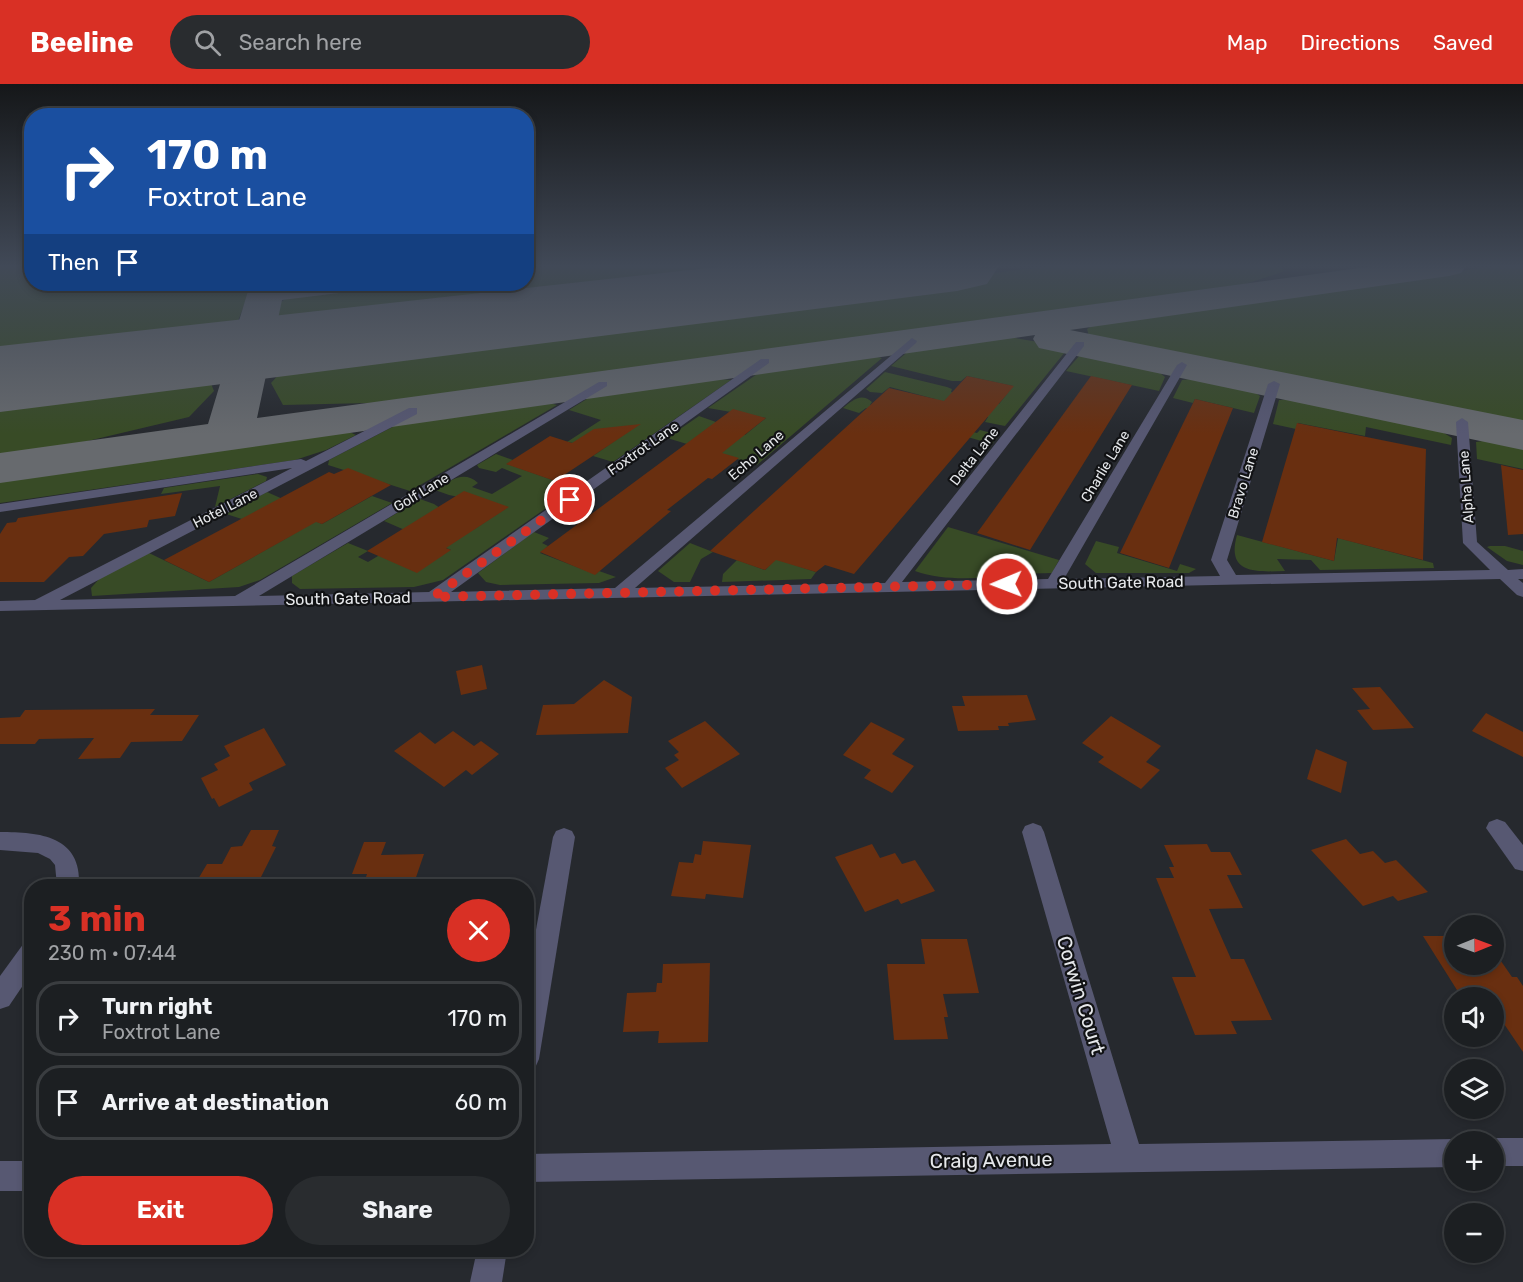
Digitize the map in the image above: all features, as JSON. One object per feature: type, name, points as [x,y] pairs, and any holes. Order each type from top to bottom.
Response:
[{"type":"street","name":"Echo Lane","points":[[620,592],[912,341]]},
{"type":"street","name":"Delta Lane","points":[[891,586],[1080,344]]},
{"type":"street","name":"Foxtrot Lane","points":[[433,597],[765,362]]},
{"type":"street","name":"Charlie Lane","points":[[1054,583],[1182,365]]},
{"type":"street","name":"Golf Lane","points":[[239,601],[603,384]]},
{"type":"street","name":"Bravo Lane","points":[[1230,579],[1219,560],[1274,384]]},
{"type":"street","name":"Hotel Lane","points":[[36,605],[413,411]]},
{"type":"street","name":"Alpha Lane","points":[[1462,422],[1470,543],[1523,592]]},
{"type":"street","points":[[0,508],[316,461]]},
{"type":"street","name":"South Gate Road","points":[[0,606],[1523,574]]},
{"type":"street","points":[[1497,828],[1523,862]]},
{"type":"street","name":"Corwin Court","points":[[1033,832],[1129,1158]]},
{"type":"street","points":[[534,1012],[564,837]]},
{"type":"street","points":[[0,841],[36,842],[49,846],[65,861],[69,879]]},
{"type":"street","points":[[0,997],[24,962]]},
{"type":"street","points":[[1504,1152],[1523,1152]]},
{"type":"street","name":"Craig Avenue","points":[[534,1168],[1444,1153]]},
{"type":"street","points":[[0,1176],[24,1176]]},
{"type":"street","points":[[486,1282],[491,1257]]},
{"type":"green space","points":[[0,322],[238,322],[235,329],[195,343],[125,354],[0,366]]},
{"type":"green space","points":[[383,322],[313,330],[281,330],[276,323]]},
{"type":"green space","points":[[593,322],[995,322],[412,402],[283,405],[271,383],[292,360]]},
{"type":"green space","points":[[1523,322],[1523,429],[1106,344],[1089,336],[1087,329],[1096,323]]},
{"type":"green space","points":[[1009,337],[1056,345],[1065,352],[1005,426],[985,422],[988,417],[957,409],[942,425],[977,433],[980,430],[999,435],[992,444],[866,408],[859,413],[843,408],[857,399],[864,398],[872,402],[870,405],[918,417],[935,399],[890,387],[882,393],[870,392],[866,389],[885,372],[947,387],[952,389],[951,392],[999,404],[1013,386],[967,376],[961,381],[952,381],[891,366],[911,349]]},
{"type":"green space","points":[[1099,354],[1150,365],[1165,377],[1159,391],[1066,371],[1080,355]]},
{"type":"green space","points":[[869,355],[882,358],[757,465],[667,438],[699,416],[716,422],[712,426],[745,435],[766,418],[708,408],[763,370]]},
{"type":"green space","points":[[197,370],[206,371],[214,391],[189,417],[37,453],[0,459],[0,394]]},
{"type":"green space","points":[[1208,377],[1241,383],[1260,396],[1254,413],[1195,399],[1193,403],[1173,398],[1182,380]]},
{"type":"green space","points":[[710,378],[731,380],[613,462],[593,456],[632,429],[573,443],[567,442],[601,420],[569,410],[595,394]]},
{"type":"green space","points":[[1308,398],[1428,423],[1452,438],[1451,445],[1366,427],[1365,436],[1298,423],[1296,429],[1273,424],[1279,400]]},
{"type":"green space","points":[[542,401],[557,405],[410,491],[328,465],[329,460],[402,422]]},
{"type":"green space","points":[[345,430],[356,435],[326,450],[295,460],[0,503],[0,478]]},
{"type":"green space","points":[[1504,438],[1523,442],[1523,469],[1477,459],[1476,442]]},
{"type":"green space","points":[[496,454],[513,460],[507,464],[575,488],[443,580],[414,587],[300,589],[292,583],[292,576],[348,543],[368,551],[358,557],[368,562],[378,556],[451,550],[384,521],[420,499],[434,504],[473,530],[508,507],[435,490],[456,478],[467,477],[478,483],[472,487],[492,494],[522,476],[502,468],[496,472],[479,468],[477,465]]},
{"type":"green space","points":[[258,474],[267,477],[266,481],[215,507],[220,486],[161,494],[164,488]]},
{"type":"green space","points":[[267,492],[285,500],[278,505],[322,524],[372,496],[392,503],[260,580],[239,587],[92,596],[91,588],[100,578],[149,553],[209,582],[292,535],[226,514]]},
{"type":"green space","points":[[948,527],[1059,560],[1052,573],[948,578],[915,571]]},
{"type":"green space","points":[[534,532],[549,538],[542,543],[548,546],[540,553],[595,574],[599,571],[616,577],[599,583],[500,585],[486,582],[478,573]]},
{"type":"green space","points":[[1237,535],[1334,561],[1338,538],[1433,563],[1434,568],[1320,570],[1311,560],[1277,559],[1285,571],[1254,570],[1239,564],[1235,548]]},
{"type":"green space","points":[[1096,541],[1119,547],[1117,553],[1177,571],[1180,564],[1196,569],[1189,573],[1096,573],[1085,564]]},
{"type":"green space","points":[[690,543],[713,552],[701,559],[690,582],[674,582],[658,571]]},
{"type":"green space","points":[[1505,546],[1523,551],[1523,565],[1507,561],[1487,547]]},
{"type":"green space","points":[[776,559],[816,572],[811,579],[722,582],[723,574],[737,560],[765,570]]},
{"type":"building","points":[[967,376],[1014,386],[854,574],[825,565],[816,572],[776,560],[765,570],[710,551],[889,388],[944,401]]},
{"type":"building","points":[[1091,376],[1132,385],[1030,550],[977,533]]},
{"type":"building","points":[[1195,399],[1233,408],[1169,568],[1120,553]]},
{"type":"building","points":[[733,409],[766,418],[722,453],[739,458],[712,479],[708,478],[667,510],[671,511],[595,575],[540,552]]},
{"type":"building","points":[[1297,423],[1426,449],[1423,560],[1337,538],[1334,561],[1262,542]]},
{"type":"building","points":[[641,424],[555,481],[506,464],[550,436],[572,443],[594,429]]},
{"type":"building","points":[[1501,465],[1523,470],[1523,534],[1508,535]]},
{"type":"building","points":[[348,468],[391,485],[322,524],[316,522],[209,582],[164,560],[329,472],[334,474]]},
{"type":"building","points":[[464,491],[509,507],[446,548],[451,550],[417,573],[367,551]]},
{"type":"building","points":[[182,493],[175,516],[149,520],[147,527],[104,534],[83,556],[69,557],[44,582],[0,582],[0,534],[7,523],[16,522],[18,518]]},
{"type":"building","points":[[482,665],[487,689],[461,695],[456,671]]},
{"type":"building","points":[[604,680],[632,697],[628,733],[536,735],[543,705],[574,704]]},
{"type":"building","points":[[1380,687],[1414,728],[1373,730],[1357,710],[1370,709],[1352,688]]},
{"type":"building","points":[[1027,695],[1036,720],[1008,723],[1009,726],[998,726],[999,730],[958,731],[952,706],[965,706],[962,696]]},
{"type":"building","points":[[155,709],[150,715],[199,715],[182,741],[131,742],[120,758],[78,759],[94,738],[39,739],[35,744],[0,744],[0,718],[20,717],[25,710]]},
{"type":"building","points":[[1486,713],[1523,732],[1523,757],[1472,731]]},
{"type":"building","points":[[1111,716],[1161,746],[1146,762],[1160,770],[1141,789],[1098,762],[1104,757],[1082,743]]},
{"type":"building","points":[[705,721],[740,754],[682,788],[665,768],[679,760],[674,755],[679,752],[668,741]]},
{"type":"building","points":[[871,722],[905,739],[892,754],[914,766],[892,793],[864,778],[871,770],[843,755]]},
{"type":"building","points":[[264,728],[286,765],[249,783],[253,790],[219,807],[201,778],[218,770],[214,764],[230,756],[224,746]]},
{"type":"building","points":[[453,731],[474,746],[481,741],[499,754],[472,775],[466,770],[444,787],[394,751],[420,732],[435,744]]},
{"type":"building","points":[[1316,749],[1347,762],[1341,793],[1307,779]]},
{"type":"building","points":[[251,830],[279,830],[272,846],[276,847],[261,877],[256,879],[198,879],[207,864],[222,864],[231,847],[242,846]]},
{"type":"building","points":[[1346,839],[1360,854],[1373,851],[1385,863],[1396,860],[1428,892],[1398,901],[1393,896],[1363,906],[1311,850]]},
{"type":"building","points":[[703,841],[751,845],[743,898],[706,894],[705,899],[671,896],[679,862],[693,863],[695,854],[701,855]]},
{"type":"building","points":[[364,842],[386,842],[381,855],[424,854],[415,879],[365,879],[367,874],[352,874]]},
{"type":"building","points":[[872,844],[880,858],[895,853],[902,864],[915,860],[935,891],[901,904],[898,899],[865,912],[835,857]]},
{"type":"building","points":[[1207,844],[1211,852],[1230,852],[1242,875],[1227,875],[1243,908],[1209,909],[1231,959],[1244,959],[1272,1020],[1231,1021],[1237,1034],[1195,1035],[1172,977],[1196,977],[1156,878],[1174,878],[1169,867],[1174,867],[1164,845]]},
{"type":"building","points":[[1423,936],[1444,936],[1444,969]]},
{"type":"building","points":[[921,939],[967,939],[979,993],[943,994],[948,1017],[944,1017],[948,1039],[894,1040],[887,964],[925,964]]},
{"type":"building","points":[[710,963],[708,1042],[658,1043],[659,1031],[623,1032],[627,993],[656,992],[657,983],[662,983],[663,964]]},
{"type":"building","points":[[1504,965],[1512,977],[1517,977],[1523,986],[1523,1052],[1504,1024],[1504,987],[1455,987],[1448,975],[1504,975]]},
{"type":"taxiway","points":[[229,436],[258,322]]},
{"type":"taxiway","points":[[0,468],[1048,322]]},
{"type":"taxiway","points":[[1053,339],[1523,435]]},
{"type":"runway","points":[[0,379],[484,322]]},
{"type":"route","points":[[570,500],[433,597],[1007,584]]}]
